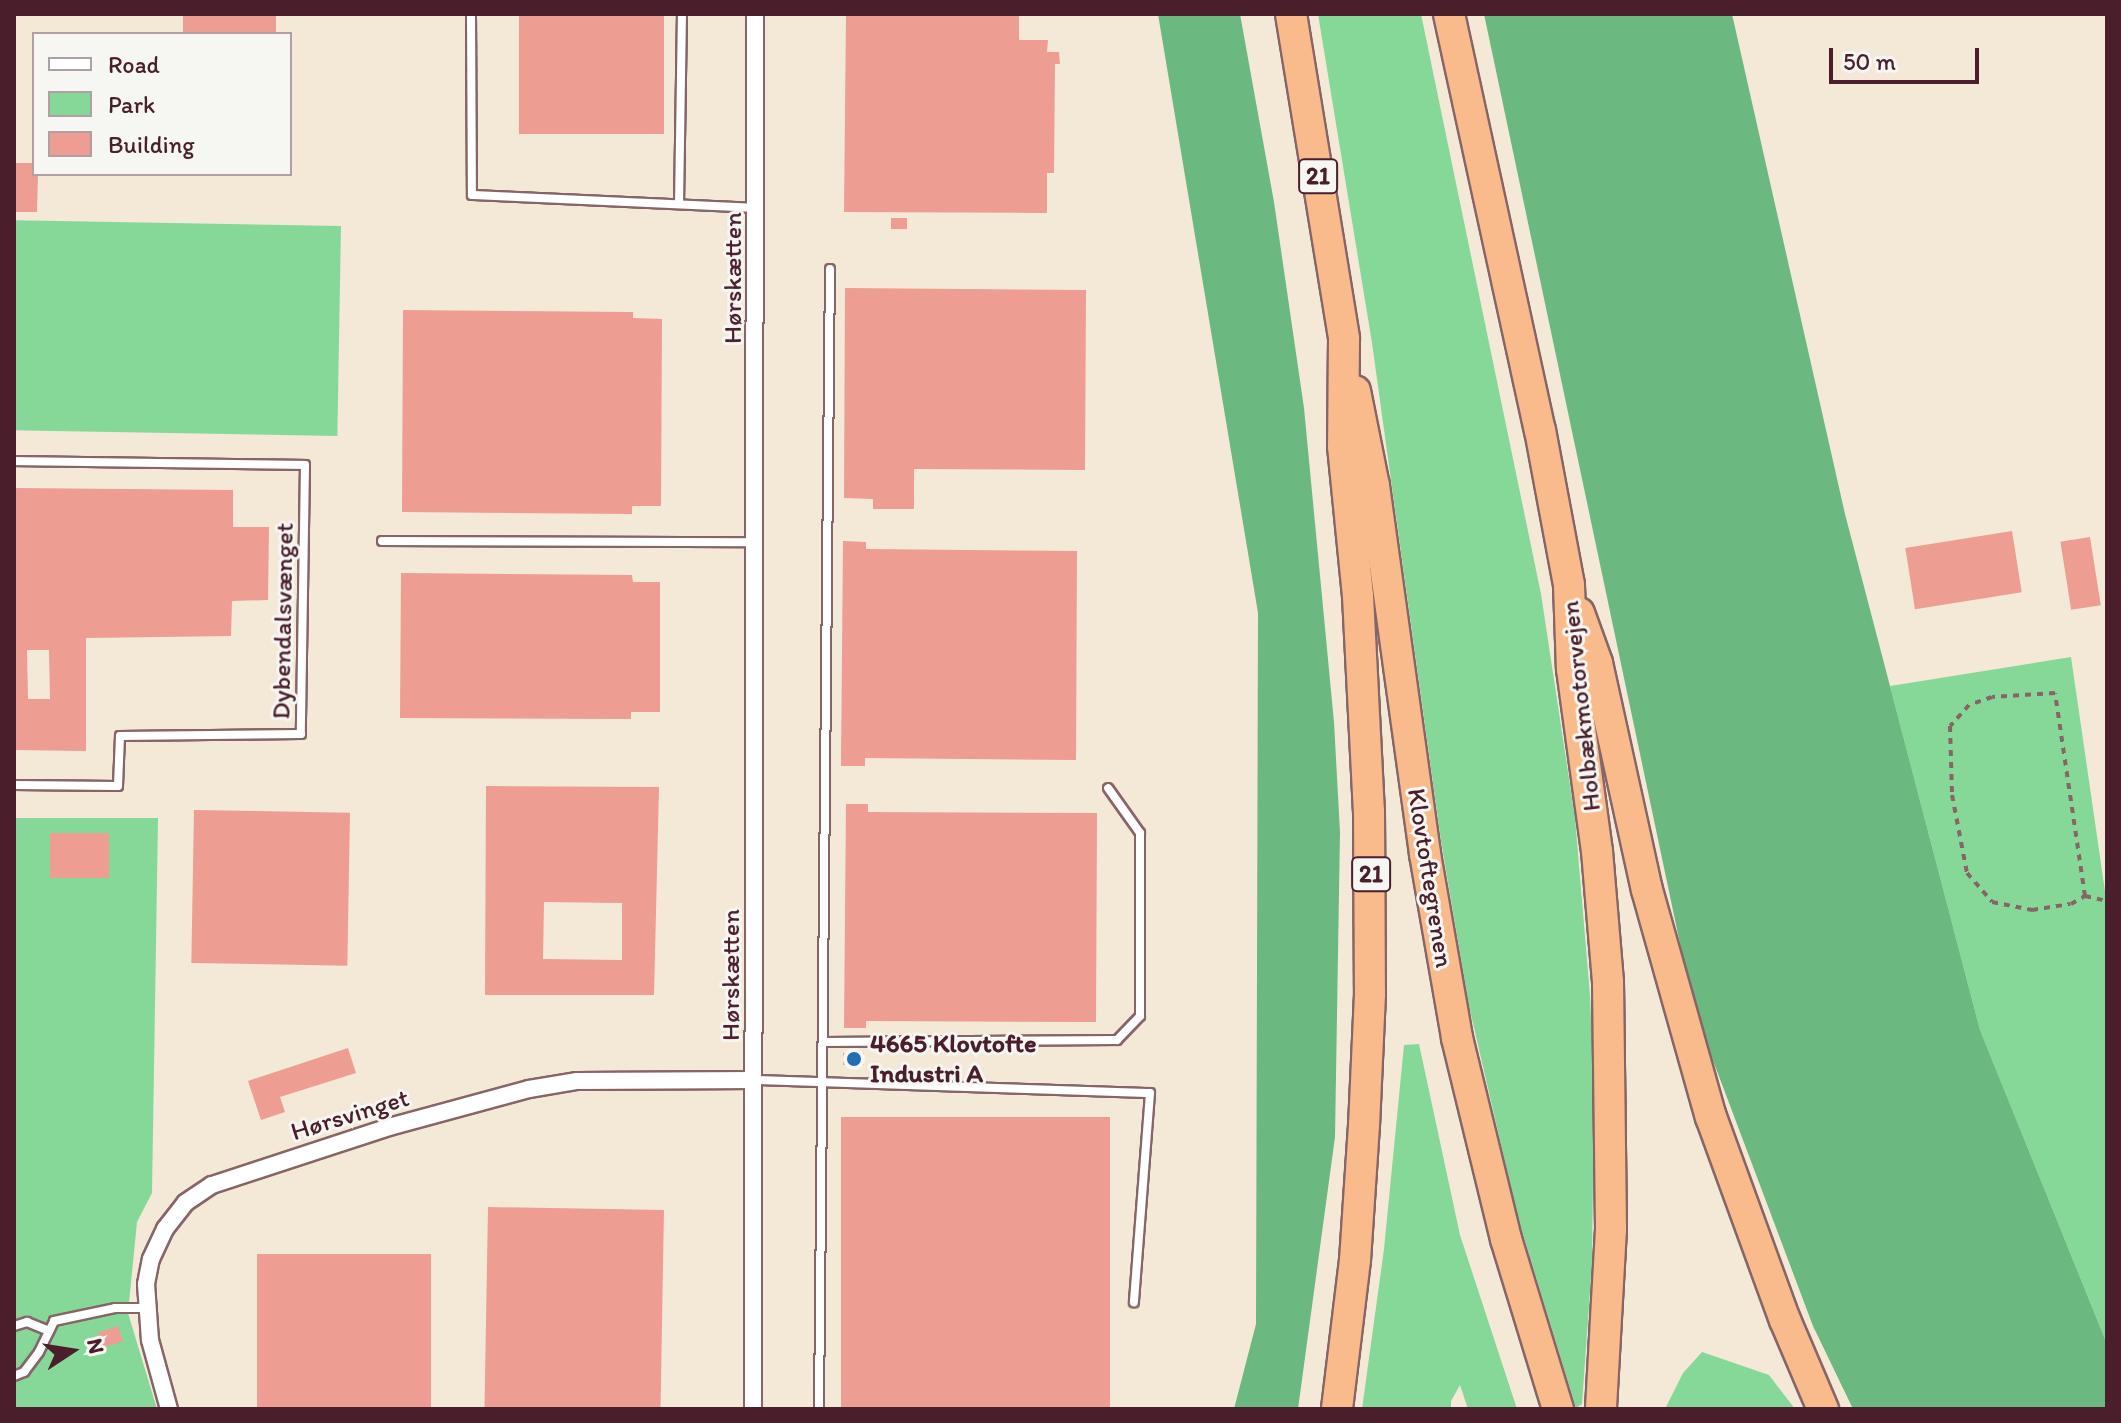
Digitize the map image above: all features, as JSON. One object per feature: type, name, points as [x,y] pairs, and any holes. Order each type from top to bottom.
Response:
[{"type":"highway","name":"21","points":[[1291,14],[1344,339],[1343,446],[1364,688],[1371,901],[1362,1169],[1337,1409]]},
{"type":"highway","name":"Holbækmotorvejen","points":[[1449,14],[1537,416],[1569,585],[1572,669],[1597,851],[1608,982],[1612,1172],[1601,1409]]},
{"type":"highway","name":"Klovtoftegrenen","points":[[1344,339],[1366,440],[1425,854],[1457,1038],[1506,1239],[1558,1409]]},
{"type":"highway","points":[[1569,585],[1597,663],[1647,890],[1707,1104],[1760,1253],[1823,1409]]},
{"type":"street","name":"Hørskætten","points":[[753,1409],[755,14]]},
{"type":"street","name":"Hørsvinget","points":[[169,1409],[157,1372],[145,1308],[151,1259],[165,1229],[185,1203],[212,1185],[389,1127],[529,1089],[577,1081],[754,1080]]},
{"type":"lane","points":[[471,14],[472,195],[757,208]]},
{"type":"lane","points":[[679,204],[682,14]]},
{"type":"lane","points":[[819,1409],[830,269]]},
{"type":"lane","name":"Dybendalsvænget","points":[[14,461],[305,465],[301,734],[120,736],[118,786],[14,785]]},
{"type":"lane","points":[[382,541],[756,542]]},
{"type":"lane","points":[[824,1042],[1117,1040],[1140,1016],[1140,833],[1108,788]]},
{"type":"lane","points":[[754,1080],[1150,1093],[1134,1302]]},
{"type":"lane","points":[[14,1376],[24,1372],[54,1321],[115,1308],[145,1308]]},
{"type":"lane","points":[[14,1326],[27,1322],[49,1331]]},
{"type":"path","points":[[2085,896],[2055,693],[1992,697],[1969,705],[1950,726],[1952,795],[1967,873],[1992,902],[2005,905],[2032,910],[2071,904],[2085,896],[2107,901]]},
{"type":"green space","points":[[1158,14],[1240,14],[1274,202],[1304,408],[1334,722],[1340,832],[1335,1137],[1298,1409],[1234,1409],[1256,1324],[1258,613]]},
{"type":"green space","points":[[1318,14],[1421,14],[1541,594],[1575,818],[1590,995],[1594,1090],[1592,1263],[1582,1404],[1576,1408],[1518,1218],[1469,1006],[1441,841],[1372,343]]},
{"type":"green space","points":[[1484,14],[1732,14],[1845,514],[1980,1030],[2107,1344],[2107,1409],[1853,1409],[1813,1326],[1694,1010]]},
{"type":"green space","points":[[14,220],[341,226],[337,436],[14,430]]},
{"type":"green space","points":[[2071,657],[2107,905],[2107,1344],[1980,1030],[1890,686]]},
{"type":"green space","points":[[14,818],[158,818],[152,1193],[137,1222],[128,1313],[157,1409],[14,1409]]},
{"type":"green space","points":[[1419,1044],[1460,1235],[1517,1409],[1468,1409],[1460,1385],[1451,1401],[1451,1409],[1362,1409],[1384,1249],[1404,1045]]},
{"type":"green space","points":[[1702,1352],[1769,1375],[1795,1409],[1665,1409],[1683,1373]]},
{"type":"building","points":[[183,14],[276,14],[276,32],[183,32]]},
{"type":"building","points":[[519,14],[664,14],[664,134],[519,134]]},
{"type":"building","points":[[846,14],[1019,14],[1019,40],[1048,40],[1047,52],[1059,52],[1060,64],[1055,64],[1054,173],[1047,173],[1047,213],[844,212]]},
{"type":"building","points":[[14,163],[32,163],[32,176],[38,176],[37,212],[14,212]]},
{"type":"building","points":[[891,218],[907,218],[907,229],[891,229]]},
{"type":"building","points":[[845,288],[1086,290],[1085,470],[914,469],[914,509],[873,509],[873,499],[844,498]]},
{"type":"building","points":[[403,310],[633,312],[633,318],[662,319],[661,506],[632,506],[632,514],[402,512]]},
{"type":"building","points":[[14,488],[233,490],[233,527],[269,527],[268,600],[232,601],[231,636],[86,638],[86,751],[14,750]],"holes":[[[27,650],[49,650],[50,699],[28,699]]]},
{"type":"building","points":[[2012,531],[2022,592],[1915,609],[1905,548]]},
{"type":"building","points":[[2090,537],[2101,605],[2071,610],[2060,542]]},
{"type":"building","points":[[843,541],[866,542],[866,549],[1077,551],[1076,760],[865,758],[865,766],[841,766]]},
{"type":"building","points":[[401,573],[632,575],[633,582],[660,582],[660,712],[631,712],[631,719],[400,718]]},
{"type":"building","points":[[486,786],[659,787],[654,995],[485,995]],"holes":[[[544,902],[622,903],[622,960],[543,959]]]},
{"type":"building","points":[[846,804],[868,804],[868,812],[1097,813],[1096,1022],[866,1021],[866,1028],[844,1028]]},
{"type":"building","points":[[194,810],[350,813],[347,966],[191,963]]},
{"type":"building","points":[[50,833],[109,833],[109,878],[50,878]]},
{"type":"building","points":[[348,1048],[356,1073],[280,1097],[285,1112],[261,1120],[248,1081]]},
{"type":"building","name":"4665 Klovtofte Industri A","points":[[843,1053],[864,1053],[864,1065],[843,1065]]},
{"type":"building","points":[[841,1117],[1110,1117],[1110,1409],[841,1409]]},
{"type":"building","points":[[488,1207],[664,1210],[661,1409],[484,1409]]},
{"type":"building","points":[[257,1254],[431,1254],[431,1409],[257,1409]]},
{"type":"building","points":[[118,1326],[123,1341],[103,1348],[98,1332]]},
{"type":"place","name":"4665 Klovtofte Industri A","points":[[854,1059]]}]
